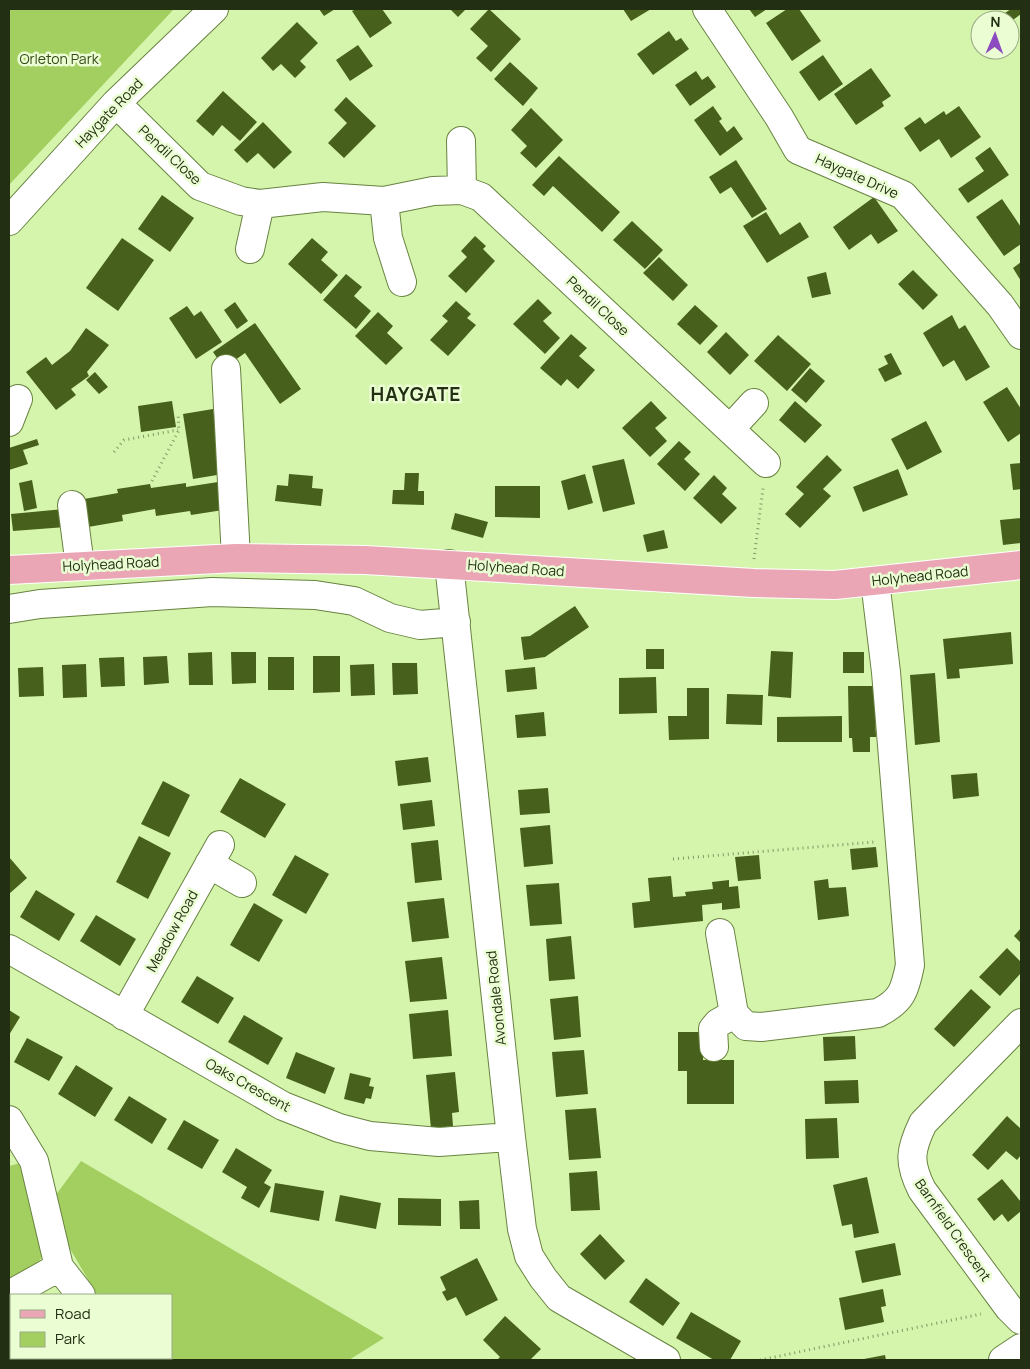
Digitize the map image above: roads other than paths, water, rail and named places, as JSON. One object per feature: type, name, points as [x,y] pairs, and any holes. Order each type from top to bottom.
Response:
[{"type":"main road","name":"Holyhead Road","points":[[9,570],[236,558],[365,560],[754,583],[835,585],[1021,565]]},
{"type":"street","name":"Haygate Drive","points":[[707,9],[780,118],[798,150],[903,195],[1000,305],[1021,335]]},
{"type":"street","name":"Haygate Road","points":[[9,221],[200,13]]},
{"type":"street","name":"Pendil Close","points":[[116,103],[200,186],[233,198],[260,204],[324,196],[384,201],[433,191],[462,190],[482,197],[766,463]]},
{"type":"street","points":[[461,141],[462,190]]},
{"type":"street","points":[[384,201],[388,238],[402,282]]},
{"type":"street","points":[[250,249],[260,204]]},
{"type":"street","points":[[226,370],[236,558]]},
{"type":"street","points":[[730,428],[754,404]]},
{"type":"street","points":[[72,505],[80,566]]},
{"type":"street","name":"Avondale Road","points":[[449,564],[511,1137],[522,1229],[529,1256],[559,1298],[666,1360]]},
{"type":"street","points":[[720,932],[734,1014],[746,1026],[761,1027],[878,1013],[892,1006],[905,989],[910,965],[886,672],[875,581]]},
{"type":"street","points":[[9,609],[40,604],[212,592],[315,594],[354,600],[390,618],[420,625],[456,622]]},
{"type":"street","name":"Meadow Road","points":[[124,1016],[214,855],[242,883]]},
{"type":"street","name":"Oaks Crescent","points":[[9,949],[283,1106],[339,1128],[370,1136],[439,1142],[511,1137]]},
{"type":"street","points":[[714,1047],[713,1029],[718,1023],[734,1014]]},
{"type":"street","name":"Barnfield Crescent","points":[[1015,1314],[922,1190],[913,1173],[911,1158],[914,1141],[923,1123],[1021,1023]]},
{"type":"street","points":[[9,1120],[34,1161],[59,1267],[80,1294]]},
{"type":"street","points":[[14,1293],[59,1267]]},
{"type":"street","points":[[1003,1360],[1021,1348]]},
{"type":"district","name":"HAYGATE","points":[[416,394]]},
{"type":"park label","name":"Orleton Park","points":[[59,59]]}]
